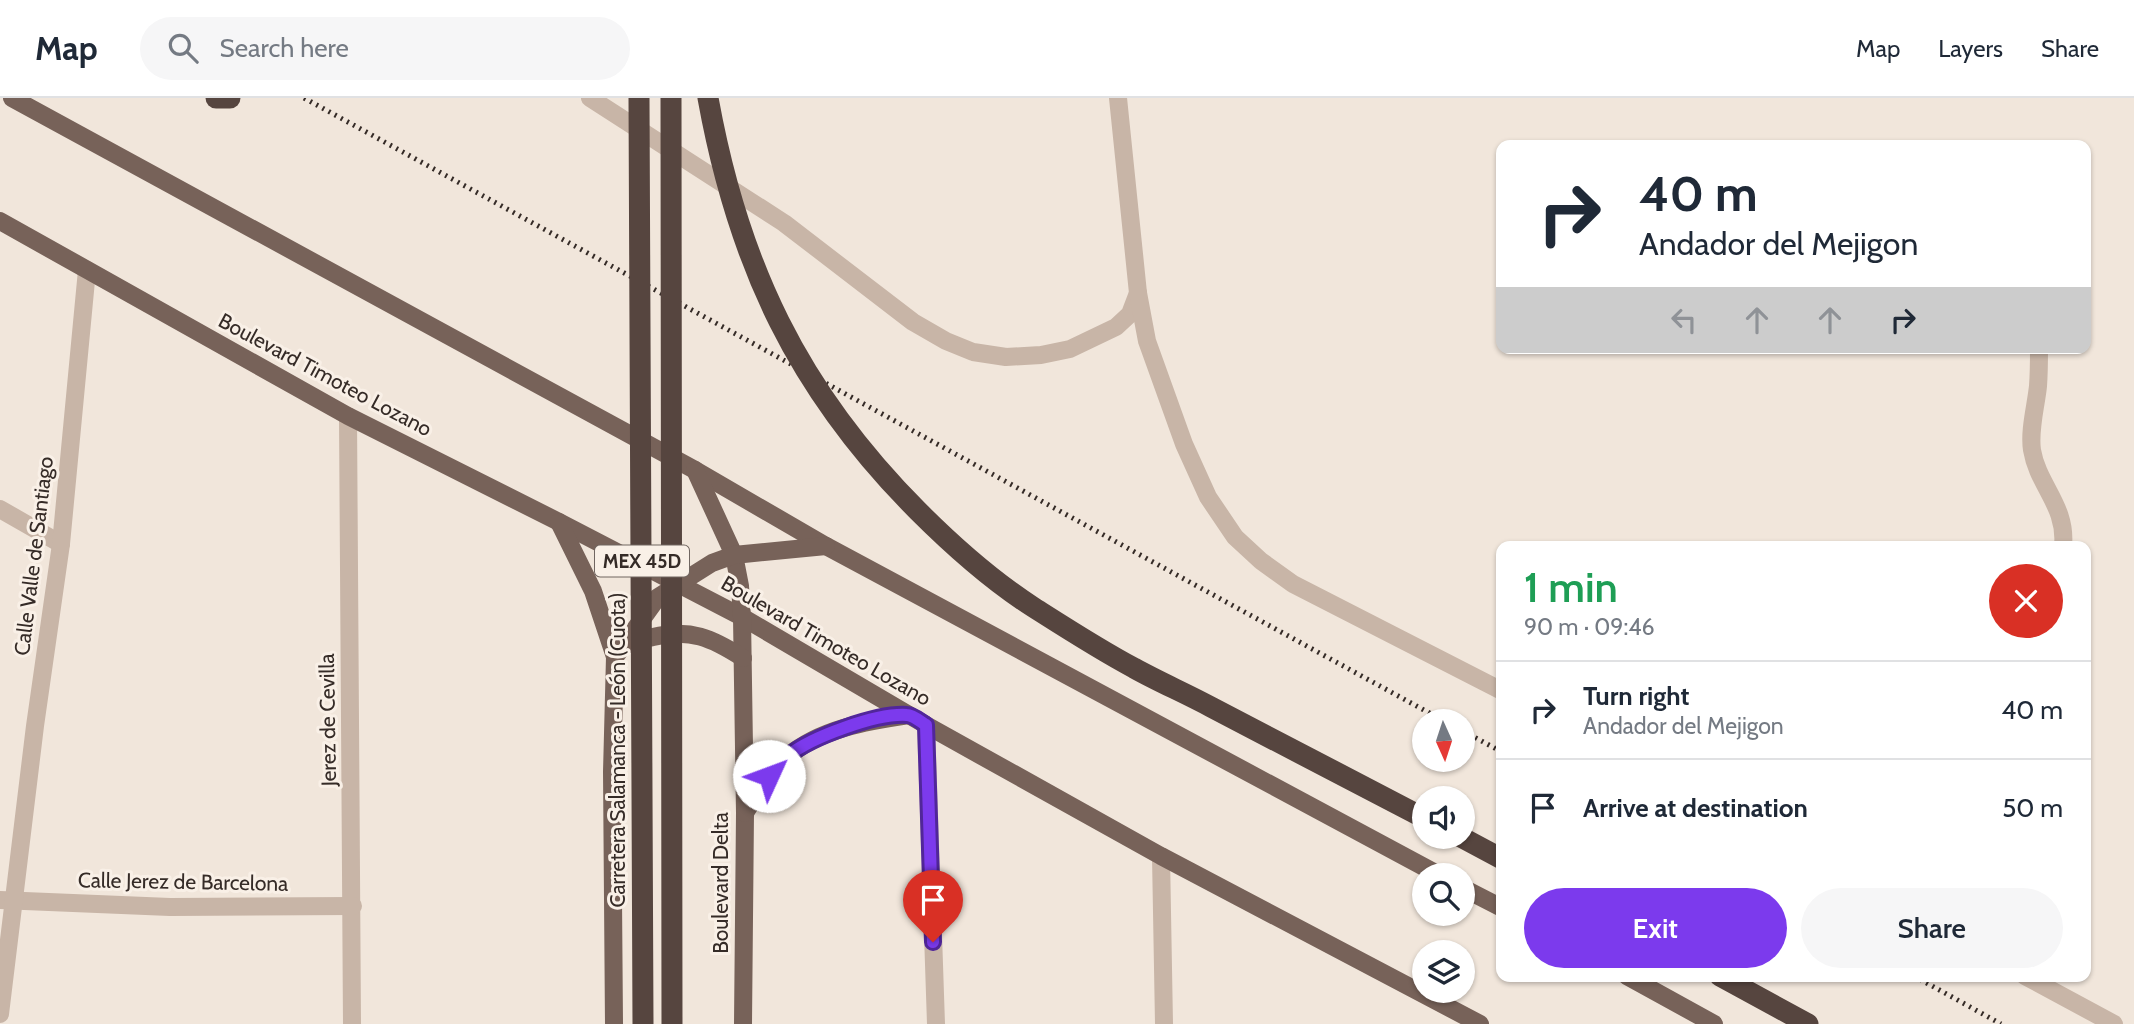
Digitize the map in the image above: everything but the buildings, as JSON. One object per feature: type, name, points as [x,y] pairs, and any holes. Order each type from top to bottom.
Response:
[{"type":"highway","points":[[216,98],[230,98]]},
{"type":"highway","name":"Carretera Salamanca - León (Cuota)","points":[[639,98],[643,1024]]},
{"type":"highway","name":"MEX 45D","points":[[671,98],[672,1024]]},
{"type":"highway","points":[[708,98],[725,177],[743,239],[765,293],[788,340],[822,397],[859,447],[901,495],[939,533],[1031,606],[1133,668],[1412,812]]},
{"type":"highway","points":[[1475,845],[1496,856]]},
{"type":"highway","points":[[1731,982],[1808,1024]]},
{"type":"main road","points":[[12,98],[695,470],[826,546],[1417,863]]},
{"type":"main road","name":"Boulevard Timoteo Lozano","points":[[0,220],[348,416],[742,617],[926,725],[1161,856],[1480,1024]]},
{"type":"main road","name":"Boulevard Delta","points":[[695,470],[734,555],[740,586],[745,813],[743,1024]]},
{"type":"main road","points":[[559,522],[593,591],[615,657],[612,772],[614,1024]]},
{"type":"main road","points":[[615,657],[658,597],[712,563],[734,555],[826,546]]},
{"type":"main road","points":[[615,657],[636,641],[678,634],[718,642],[743,657]]},
{"type":"main road","points":[[745,813],[769,776],[788,756],[813,741],[845,727],[909,715]]},
{"type":"main road","points":[[1475,894],[1496,905]]},
{"type":"main road","points":[[1638,982],[1714,1024]]},
{"type":"street","points":[[590,98],[784,223],[913,322],[946,341],[973,352],[1006,357],[1041,355],[1070,349],[1116,327],[1130,314],[1138,293]]},
{"type":"street","points":[[1118,98],[1138,293],[1147,341],[1184,444],[1208,497],[1235,537],[1261,561],[1293,584],[1496,688]]},
{"type":"street","name":"Calle Valle de Santiago","points":[[0,1014],[6,901],[61,544],[87,270]]},
{"type":"street","points":[[2039,354],[2032,449],[2039,471],[2057,506],[2063,541]]},
{"type":"street","name":"Jerez de Cevilla","points":[[348,416],[352,1024]]},
{"type":"street","points":[[0,509],[61,544]]},
{"type":"street","points":[[926,725],[936,1024]]},
{"type":"street","points":[[1161,856],[1164,1024]]},
{"type":"street","name":"Calle Jerez de Barcelona","points":[[6,901],[170,907],[353,906]]},
{"type":"street","points":[[2036,982],[2114,1024]]},
{"type":"railway","points":[[304,98],[1422,709]]},
{"type":"railway","points":[[1475,737],[1496,749]]},
{"type":"railway","points":[[1925,982],[2001,1024]]},
{"type":"route","points":[[769,776],[788,756],[845,727],[909,715],[926,725],[933,942]]}]
